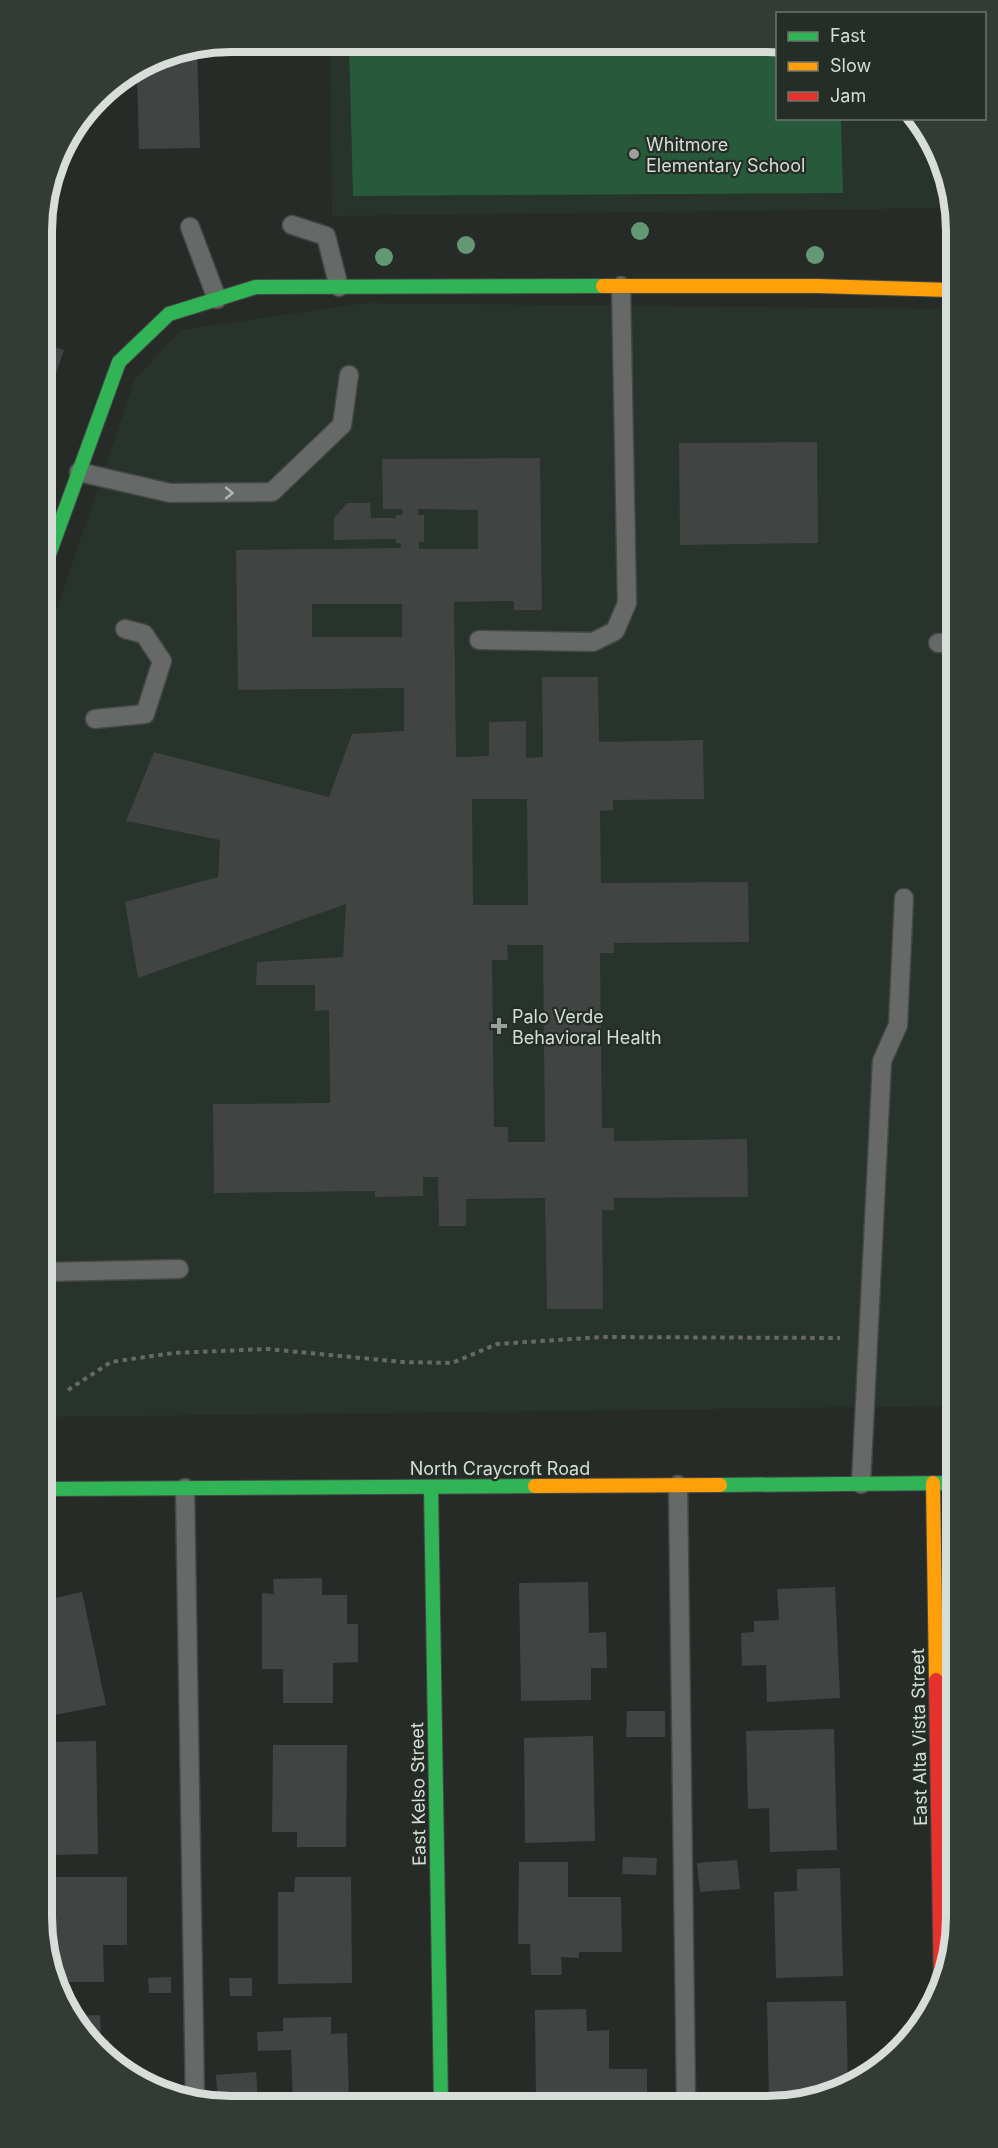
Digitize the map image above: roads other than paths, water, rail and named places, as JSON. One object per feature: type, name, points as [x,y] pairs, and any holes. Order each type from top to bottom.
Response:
[{"type":"street","points":[[53,544],[119,362],[169,314],[256,287],[818,286],[946,290]]},
{"type":"street","name":"North Craycroft Road","points":[[52,1489],[945,1483]]},
{"type":"street","name":"East Alta Vista Street","points":[[933,1484],[940,1958]]},
{"type":"street","name":"East Kelso Street","points":[[431,1487],[441,2096]]},
{"type":"lane","points":[[291,225],[326,236],[339,287]]},
{"type":"lane","points":[[190,227],[217,299]]},
{"type":"lane","points":[[479,640],[593,642],[615,631],[627,603],[621,286]]},
{"type":"lane","points":[[79,472],[170,493],[272,492],[342,425],[349,375]]},
{"type":"lane","points":[[95,719],[145,714],[162,661],[144,634],[125,629]]},
{"type":"lane","points":[[861,1484],[882,1061],[898,1025],[904,898]]},
{"type":"lane","points":[[52,1272],[179,1269]]},
{"type":"lane","points":[[678,1485],[686,2096]]},
{"type":"lane","points":[[185,1488],[195,2092]]},
{"type":"place","name":"Whitmore Elementary School","points":[[634,154]]},
{"type":"place","name":"Palo Verde Behavioral Health","points":[[499,1026]]}]
